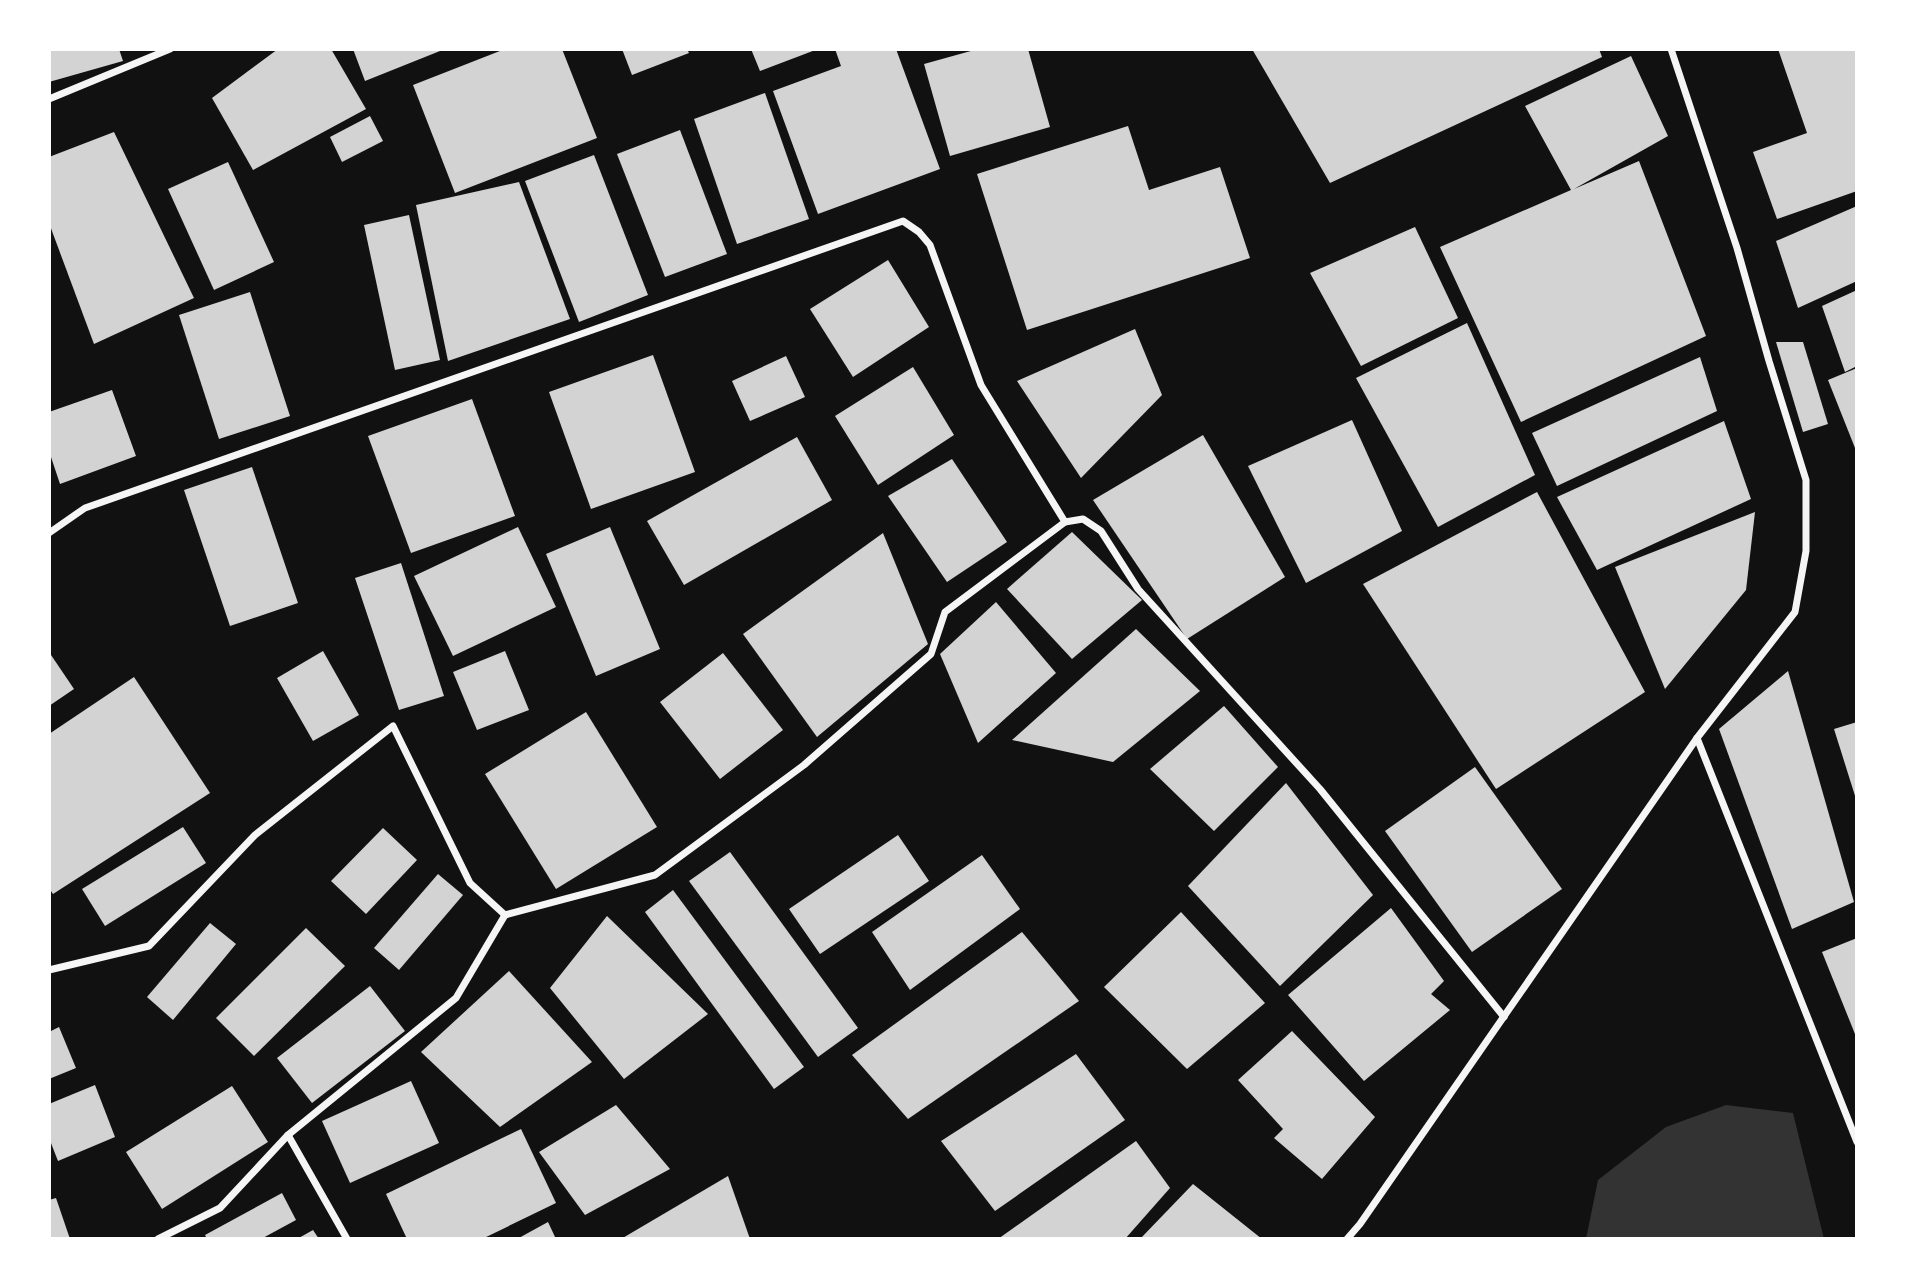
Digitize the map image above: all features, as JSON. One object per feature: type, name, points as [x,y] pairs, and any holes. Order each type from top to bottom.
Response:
[{"type":"street","points":[[49,99],[170,49]]},
{"type":"street","points":[[1347,1239],[1697,738],[1795,612],[1805,551],[1806,480],[1738,248],[1671,49]]},
{"type":"street","points":[[49,533],[85,508],[903,221],[919,232],[930,245],[981,385],[1065,522]]},
{"type":"street","points":[[158,1239],[219,1208],[288,1135],[456,998],[505,915],[654,875],[804,765],[931,653],[945,612],[1065,522],[1083,519],[1101,531],[1138,589],[1320,789],[1504,1017]]},
{"type":"street","points":[[49,970],[149,946],[255,835],[393,726],[470,883],[505,915]]},
{"type":"street","points":[[1697,738],[1857,1142]]},
{"type":"street","points":[[288,1135],[347,1239]]},
{"type":"shaded area","points":[[1726,1105],[1793,1113],[1824,1239],[1586,1239],[1598,1180],[1666,1127]]},
{"type":"building","points":[[49,49],[119,49],[123,61],[49,82]]},
{"type":"building","points":[[278,49],[331,49],[366,109],[253,170],[212,98]]},
{"type":"building","points":[[353,49],[445,49],[365,81]]},
{"type":"building","points":[[505,49],[562,49],[597,138],[455,193],[413,85]]},
{"type":"building","points":[[622,49],[687,49],[689,53],[632,75]]},
{"type":"building","points":[[751,49],[818,49],[760,71]]},
{"type":"building","points":[[835,49],[896,49],[940,169],[818,214],[773,91],[841,66]]},
{"type":"building","points":[[978,49],[1028,49],[1050,127],[950,156],[924,64]]},
{"type":"building","points":[[1252,49],[1599,49],[1602,57],[1330,183]]},
{"type":"building","points":[[1778,49],[1857,49],[1857,191],[1777,219],[1753,152],[1807,133]]},
{"type":"building","points":[[1631,56],[1668,136],[1574,189],[1639,161],[1706,336],[1521,422],[1440,247],[1571,190],[1525,106]]},
{"type":"building","points":[[765,93],[809,219],[737,244],[694,119]]},
{"type":"building","points":[[370,116],[383,141],[342,162],[330,137]]},
{"type":"building","points":[[1128,126],[1149,190],[1220,167],[1250,258],[1027,330],[977,174]]},
{"type":"building","points":[[680,130],[727,254],[665,277],[617,154]]},
{"type":"building","points":[[114,132],[194,298],[94,344],[49,223],[49,157]]},
{"type":"building","points":[[594,155],[648,295],[579,322],[525,181]]},
{"type":"building","points":[[228,162],[274,262],[214,290],[168,189]]},
{"type":"building","points":[[519,182],[570,319],[448,361],[416,205]]},
{"type":"building","points":[[1857,206],[1857,281],[1798,308],[1776,241]]},
{"type":"building","points":[[409,215],[440,360],[395,370],[364,225]]},
{"type":"building","points":[[1415,227],[1458,318],[1361,366],[1310,273]]},
{"type":"building","points":[[888,260],[929,327],[853,377],[810,309]]},
{"type":"building","points":[[1857,290],[1857,366],[1845,372],[1822,306]]},
{"type":"building","points":[[250,292],[290,416],[219,439],[179,315]]},
{"type":"building","points":[[1467,323],[1535,475],[1438,527],[1356,378]]},
{"type":"building","points":[[1135,329],[1162,395],[1081,478],[1017,381]]},
{"type":"building","points":[[1776,342],[1803,342],[1828,424],[1803,432]]},
{"type":"building","points":[[653,355],[695,472],[591,509],[549,392]]},
{"type":"building","points":[[786,356],[805,397],[750,421],[732,381]]},
{"type":"building","points":[[1700,357],[1717,411],[1557,486],[1532,433]]},
{"type":"building","points":[[913,367],[954,435],[878,485],[835,416]]},
{"type":"building","points":[[1857,368],[1857,453],[1828,380]]},
{"type":"building","points":[[112,390],[136,456],[60,484],[49,451],[49,412]]},
{"type":"building","points":[[472,399],[515,516],[411,553],[368,436]]},
{"type":"building","points":[[1352,420],[1402,531],[1306,583],[1248,466]]},
{"type":"building","points":[[1724,421],[1751,499],[1597,570],[1557,497]]},
{"type":"building","points":[[1203,435],[1285,577],[1187,639],[1093,500]]},
{"type":"building","points":[[797,437],[832,500],[684,585],[647,521]]},
{"type":"building","points":[[952,459],[1007,542],[947,582],[888,496]]},
{"type":"building","points":[[252,467],[298,603],[230,626],[184,490]]},
{"type":"building","points":[[1537,492],[1645,692],[1496,789],[1363,584]]},
{"type":"building","points":[[1755,512],[1746,590],[1665,689],[1615,567]]},
{"type":"building","points":[[518,527],[556,607],[453,656],[414,576]]},
{"type":"building","points":[[610,527],[660,649],[596,676],[546,554]]},
{"type":"building","points":[[1072,532],[1142,600],[1072,659],[1007,589]]},
{"type":"building","points":[[883,533],[928,644],[817,737],[743,634]]},
{"type":"building","points":[[401,563],[444,696],[399,710],[355,578]]},
{"type":"building","points":[[996,602],[1056,673],[978,743],[940,654]]},
{"type":"building","points":[[1136,629],[1200,691],[1113,762],[1012,740]]},
{"type":"building","points":[[323,651],[359,715],[313,741],[277,678]]},
{"type":"building","points":[[505,651],[529,710],[477,730],[453,672]]},
{"type":"building","points":[[49,652],[74,689],[49,706]]},
{"type":"building","points":[[723,653],[783,730],[720,779],[660,702]]},
{"type":"building","points":[[1788,671],[1854,902],[1792,929],[1719,729]]},
{"type":"building","points":[[134,677],[210,793],[53,894],[49,888],[49,734]]},
{"type":"building","points":[[1224,706],[1278,767],[1214,831],[1150,769]]},
{"type":"building","points":[[586,712],[657,827],[556,889],[485,774]]},
{"type":"building","points":[[1857,722],[1857,799],[1856,799],[1834,729]]},
{"type":"building","points":[[1475,767],[1562,889],[1472,952],[1385,831]]},
{"type":"building","points":[[1286,783],[1373,895],[1280,986],[1188,886]]},
{"type":"building","points":[[183,827],[206,863],[105,926],[82,889]]},
{"type":"building","points":[[383,828],[417,860],[366,914],[331,881]]},
{"type":"building","points":[[898,835],[929,881],[820,954],[789,909]]},
{"type":"building","points":[[730,852],[858,1028],[818,1057],[689,881]]},
{"type":"building","points":[[982,855],[1020,909],[910,990],[872,932]]},
{"type":"building","points":[[438,874],[463,895],[399,970],[374,948]]},
{"type":"building","points":[[673,890],[804,1067],[774,1089],[645,912]]},
{"type":"building","points":[[1391,908],[1444,981],[1431,994],[1450,1010],[1364,1081],[1288,995]]},
{"type":"building","points":[[1181,912],[1265,1003],[1187,1069],[1104,987]]},
{"type":"building","points":[[607,916],[708,1014],[624,1079],[550,988]]},
{"type":"building","points":[[210,923],[236,944],[173,1020],[147,997]]},
{"type":"building","points":[[306,928],[345,966],[254,1056],[216,1018]]},
{"type":"building","points":[[1022,932],[1079,1001],[908,1119],[852,1055]]},
{"type":"building","points":[[1857,938],[1857,1039],[1822,952]]},
{"type":"building","points":[[509,971],[592,1062],[500,1127],[421,1052]]},
{"type":"building","points":[[370,986],[405,1031],[312,1103],[277,1058]]},
{"type":"building","points":[[59,1027],[76,1068],[49,1079],[49,1032]]},
{"type":"building","points":[[1292,1031],[1375,1117],[1322,1179],[1274,1138],[1283,1129],[1238,1080]]},
{"type":"building","points":[[1076,1054],[1125,1120],[995,1211],[941,1141]]},
{"type":"building","points":[[411,1081],[439,1143],[350,1183],[322,1121]]},
{"type":"building","points":[[95,1085],[115,1137],[58,1161],[49,1138],[49,1104]]},
{"type":"building","points":[[232,1086],[268,1142],[162,1209],[126,1152]]},
{"type":"building","points":[[616,1105],[670,1169],[585,1215],[539,1152]]},
{"type":"building","points":[[521,1129],[556,1203],[482,1239],[407,1239],[386,1194]]},
{"type":"building","points":[[1136,1141],[1170,1188],[1125,1239],[998,1239]]},
{"type":"building","points":[[728,1176],[750,1239],[621,1239]]},
{"type":"building","points":[[1193,1184],[1262,1239],[1140,1239]]},
{"type":"building","points":[[282,1193],[296,1220],[261,1239],[207,1239],[205,1235]]},
{"type":"building","points":[[56,1198],[70,1239],[49,1239],[49,1200]]},
{"type":"building","points":[[548,1222],[556,1239],[517,1239]]},
{"type":"building","points":[[313,1230],[319,1239],[297,1239]]}]
